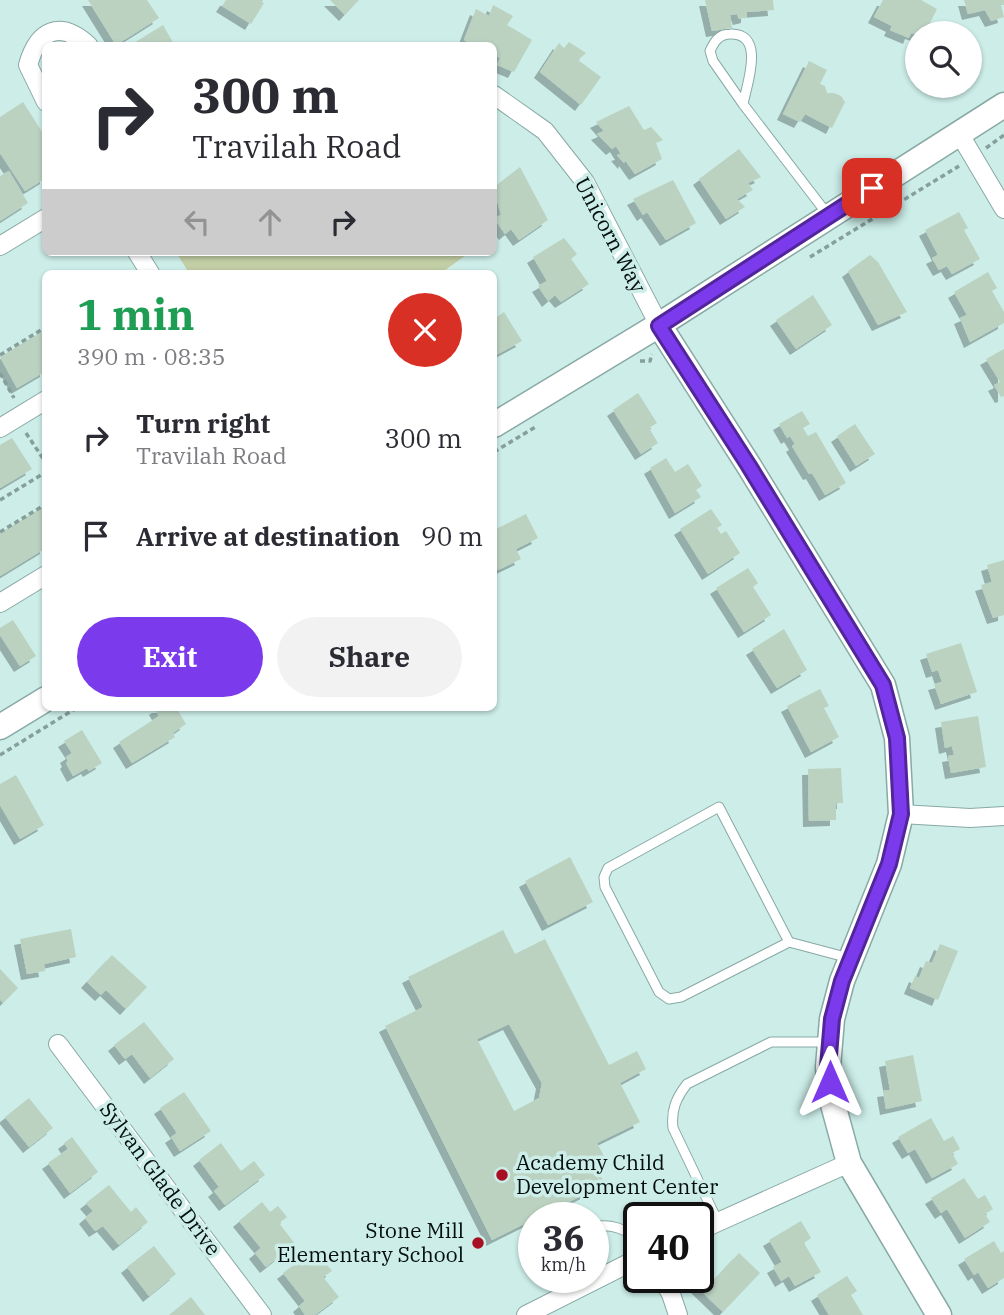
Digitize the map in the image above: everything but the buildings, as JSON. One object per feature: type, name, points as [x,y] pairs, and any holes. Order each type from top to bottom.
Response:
[{"type":"street","points":[[42,94],[28,65],[33,47],[44,35],[62,31],[78,35],[85,42]]},
{"type":"street","name":"Unicorn Way","points":[[497,96],[545,131],[585,182],[659,326]]},
{"type":"street","points":[[497,423],[659,326],[1004,105]]},
{"type":"street","points":[[959,133],[1004,209]]},
{"type":"street","points":[[0,246],[42,220]]},
{"type":"street","points":[[659,326],[749,466],[883,685],[897,738],[901,814],[889,864],[842,981],[832,1019],[828,1067],[831,1097],[849,1163],[939,1315]]},
{"type":"street","points":[[0,428],[42,402]]},
{"type":"street","points":[[0,603],[42,577]]},
{"type":"street","points":[[0,727],[42,701]]},
{"type":"street","points":[[901,814],[1004,817]]},
{"type":"street","name":"Sylvan Glade Drive","points":[[58,1044],[262,1315]]},
{"type":"street","points":[[714,1224],[849,1163]]},
{"type":"street","points":[[526,1315],[623,1266]]},
{"type":"street","points":[[670,1293],[678,1315]]},
{"type":"lane","points":[[743,104],[752,49],[747,39],[735,34],[723,35],[714,42],[710,51],[713,61],[743,104],[829,216]]},
{"type":"lane","points":[[789,942],[719,807],[608,868],[604,877],[605,887],[659,992],[669,999],[681,997],[789,942],[851,959]]},
{"type":"lane","points":[[718,1222],[673,1128],[672,1114],[678,1095],[687,1084],[771,1042],[830,1042]]},
{"type":"path","points":[[0,355],[42,329]]},
{"type":"path","points":[[0,373],[19,406]]},
{"type":"path","points":[[22,425],[42,457]]},
{"type":"path","points":[[0,500],[42,474]]},
{"type":"path","points":[[0,532],[42,506]]},
{"type":"path","points":[[0,755],[72,711]]},
{"type":"green space","points":[[178,256],[465,256],[445,270],[187,270]]},
{"type":"place","name":"Academy Child Development Center","points":[[502,1175]]},
{"type":"place","name":"Stone Mill Elementary School","points":[[478,1243]]},
{"type":"route","points":[[830,1082],[828,1067],[832,1019],[842,981],[889,864],[901,814],[897,738],[883,685],[749,466],[659,326],[872,188]]}]
